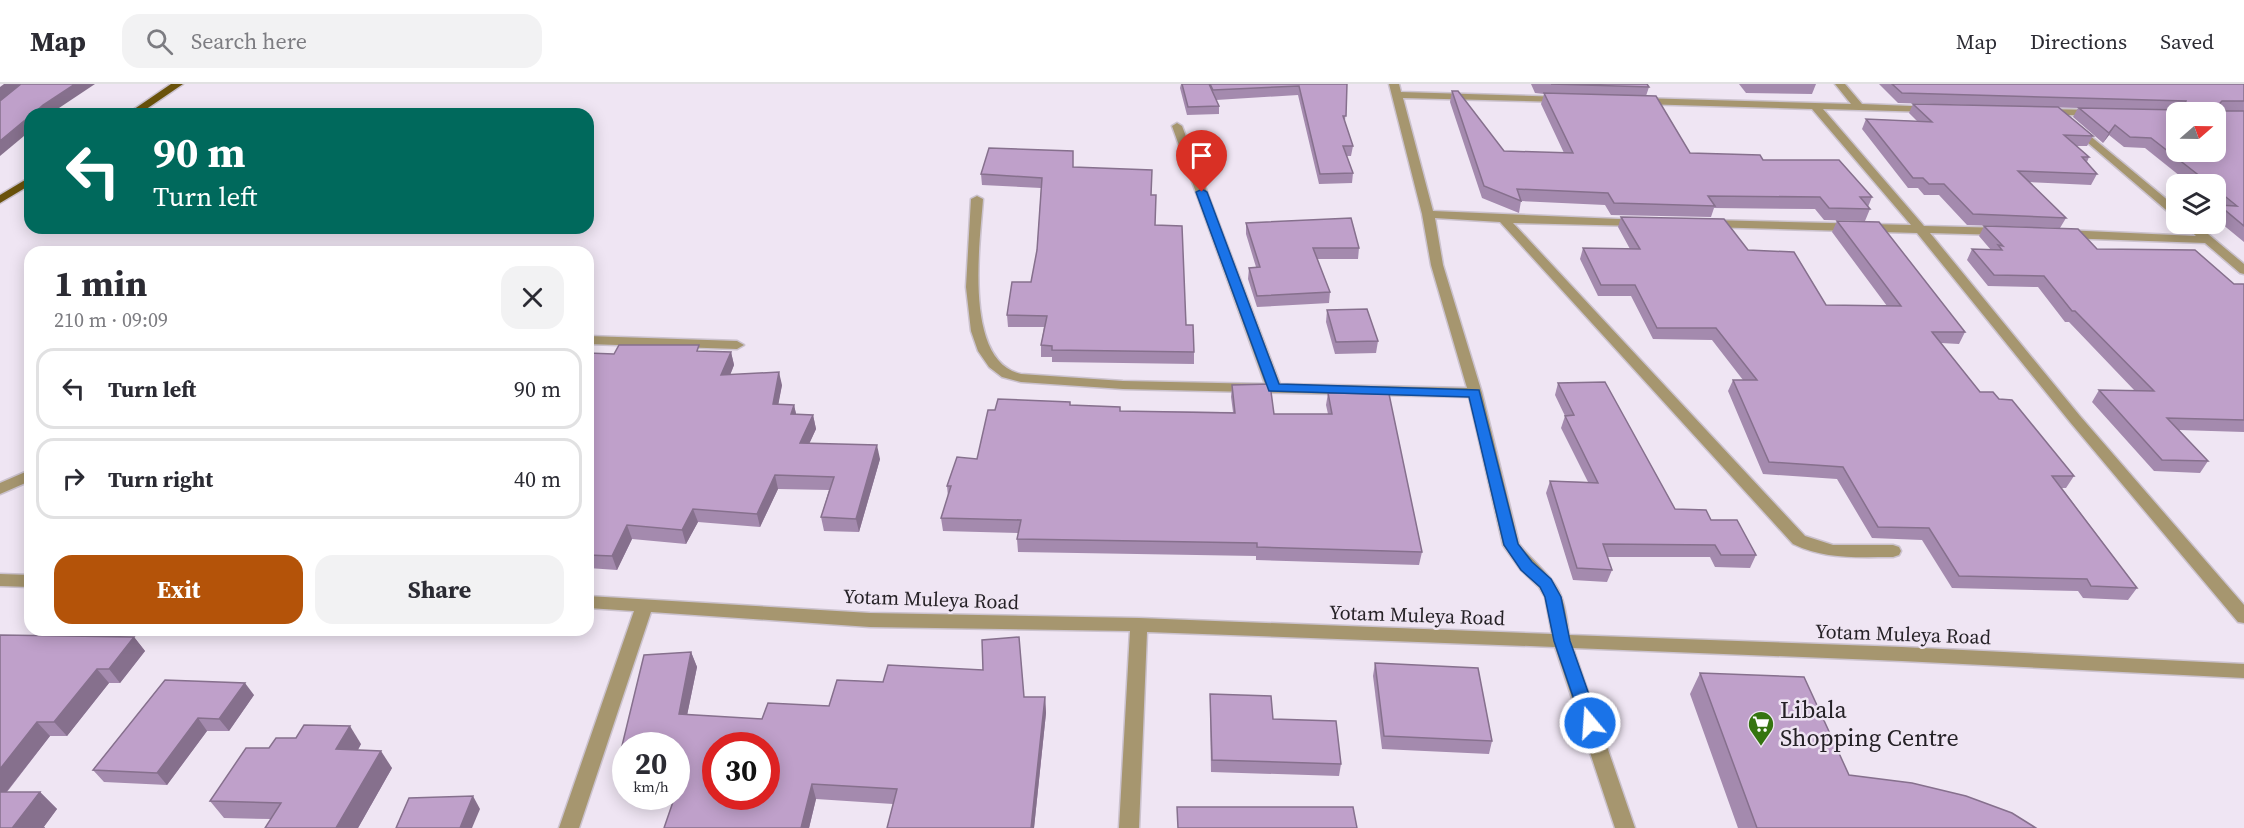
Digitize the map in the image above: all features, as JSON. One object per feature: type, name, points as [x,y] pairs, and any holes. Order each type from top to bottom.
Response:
[{"type":"main road","points":[[141,108],[178,84]]},
{"type":"main road","points":[[0,200],[24,184]]},
{"type":"street","points":[[1840,84],[1859,107]]},
{"type":"street","points":[[1574,100],[1395,90],[1428,214],[1437,265],[1475,393],[1511,545],[1527,566],[1545,583],[1553,597],[1562,641],[1625,828]]},
{"type":"street","points":[[1632,101],[1941,109]]},
{"type":"street","points":[[1815,106],[1920,228],[2075,419],[2244,617]]},
{"type":"street","points":[[2035,112],[2106,114]]},
{"type":"street","points":[[2058,113],[2166,205]]},
{"type":"street","points":[[1178,126],[1274,388]]},
{"type":"street","points":[[977,199],[973,304],[978,336],[996,367],[1006,374],[1021,378],[1123,385],[1475,393]]},
{"type":"street","points":[[1428,214],[1503,219],[1646,222]]},
{"type":"street","points":[[1503,219],[1799,540],[1813,549],[1828,552],[1893,551]]},
{"type":"street","points":[[1694,223],[2016,232]]},
{"type":"street","points":[[2052,233],[2208,240]]},
{"type":"street","points":[[2201,234],[2244,270]]},
{"type":"street","points":[[594,340],[737,345]]},
{"type":"street","points":[[0,489],[24,478]]},
{"type":"street","points":[[0,580],[24,581]]},
{"type":"street","name":"Yotam Muleya Road","points":[[594,602],[870,620],[1139,625],[1902,654],[2244,671]]},
{"type":"street","points":[[569,828],[645,604]]},
{"type":"street","points":[[1129,828],[1139,625]]},
{"type":"building","points":[[21,84],[75,84],[40,108],[24,108],[24,121],[0,141],[0,101]]},
{"type":"building","points":[[1182,84],[1209,84],[1219,106],[1188,107]]},
{"type":"building","points":[[1210,84],[1347,84],[1346,116],[1343,116],[1353,146],[1343,146],[1353,173],[1320,174],[1299,86],[1213,90]]},
{"type":"building","points":[[1551,84],[1647,84],[1649,87]]},
{"type":"building","points":[[1892,84],[2244,84],[2244,101],[1902,93]]},
{"type":"building","points":[[1452,91],[1458,91],[1504,151],[1573,153],[1544,93],[1656,96],[1690,153],[1760,155],[1763,160],[1839,160],[1872,197],[1860,197],[1870,209],[1829,208],[1820,197],[1708,196],[1715,206],[1614,203],[1608,193],[1517,189],[1521,201],[1484,186]]},
{"type":"building","points":[[1913,104],[2058,107],[2093,136],[2064,135],[2089,157],[2082,157],[2097,174],[2018,171],[2066,218],[1973,214],[1944,184],[1929,184],[1923,178],[1913,178],[1866,119],[1932,122]]},
{"type":"building","points":[[2079,108],[2166,110],[2166,150],[2151,138],[2130,137],[2115,125],[2109,133]]},
{"type":"building","points":[[2226,111],[2244,111],[2244,226],[2226,211],[2226,205],[2237,206],[2226,197],[2226,174],[2197,174],[2182,162],[2226,162]]},
{"type":"building","points":[[989,148],[1073,151],[1073,167],[1152,170],[1151,195],[1156,195],[1155,225],[1182,226],[1186,325],[1193,325],[1194,352],[1052,350],[1052,346],[1041,345],[1047,316],[1007,315],[1012,282],[1031,282],[1037,250],[1042,178],[981,174]]},
{"type":"building","points":[[1621,217],[1724,219],[1748,250],[1794,252],[1826,305],[1901,306],[1837,221],[1879,222],[1965,332],[1932,332],[1980,392],[1993,392],[1999,399],[2012,400],[2074,476],[2052,476],[2137,588],[2091,586],[2087,579],[1959,576],[1929,528],[1878,527],[1843,467],[1769,462],[1733,380],[1757,380],[1716,328],[1657,328],[1635,285],[1601,285],[1583,248],[1640,249]]},
{"type":"building","points":[[1351,218],[1359,248],[1313,248],[1330,292],[1257,296],[1249,268],[1260,267],[1246,223]]},
{"type":"building","points":[[1984,226],[2078,229],[2097,249],[2195,250],[2234,284],[2244,284],[2244,420],[2167,418],[2208,461],[2162,460],[2099,390],[2154,391],[2075,311],[2072,311],[2044,276],[1994,275],[1972,249],[2002,250],[1998,245],[2003,246]]},
{"type":"building","points":[[1367,309],[1378,341],[1336,342],[1327,310]]},
{"type":"building","points":[[619,345],[699,345],[697,351],[731,352],[721,375],[779,372],[773,404],[794,405],[791,414],[813,415],[800,443],[877,445],[856,519],[821,517],[834,477],[775,475],[757,514],[693,509],[682,530],[627,525],[612,556],[594,555],[594,353],[614,354]]},
{"type":"building","points":[[1605,382],[1675,509],[1706,510],[1711,520],[1737,520],[1756,555],[1721,555],[1715,545],[1603,544],[1612,570],[1577,568],[1550,481],[1598,483],[1565,416],[1574,415],[1558,383]]},
{"type":"building","points":[[1270,384],[1274,414],[1332,414],[1328,393],[1389,394],[1422,552],[1257,547],[1257,543],[1017,539],[1021,520],[941,518],[951,486],[947,486],[957,457],[977,459],[988,410],[995,410],[998,399],[1070,402],[1070,405],[1120,407],[1120,411],[1235,413],[1232,385]]},
{"type":"building","points":[[0,635],[134,637],[109,669],[97,669],[54,722],[37,722],[0,769]]},
{"type":"building","points":[[1019,637],[1024,697],[1045,697],[1031,828],[887,828],[897,789],[812,784],[801,828],[664,828],[670,810],[690,810],[690,732],[625,732],[644,655],[691,652],[679,714],[762,719],[768,703],[829,706],[837,680],[883,682],[888,665],[983,670],[982,640]]},
{"type":"building","points":[[1375,663],[1478,668],[1492,741],[1384,736]]},
{"type":"building","name":"Libala Shopping Centre","points":[[1700,673],[1804,677],[1849,775],[1912,783],[1966,796],[2012,813],[2036,828],[1757,828]]},
{"type":"building","points":[[165,680],[245,683],[219,719],[198,718],[157,773],[93,770]]},
{"type":"building","points":[[1210,694],[1271,696],[1273,719],[1336,721],[1341,764],[1212,760]]},
{"type":"building","points":[[304,725],[350,726],[336,749],[381,751],[336,828],[265,828],[281,803],[210,801],[246,748],[269,748],[276,738],[296,738]]},
{"type":"building","points":[[0,792],[40,792],[13,827],[45,828],[0,828]]},
{"type":"building","points":[[473,796],[460,828],[396,828],[409,798]]},
{"type":"building","points":[[1177,807],[1353,807],[1357,828],[1178,828]]},
{"type":"place","name":"Libala Shopping Centre","points":[[1761,747]]},
{"type":"route","points":[[1202,192],[1274,388],[1475,393],[1511,545],[1516,554],[1545,583],[1553,597],[1562,641],[1590,723]]}]
